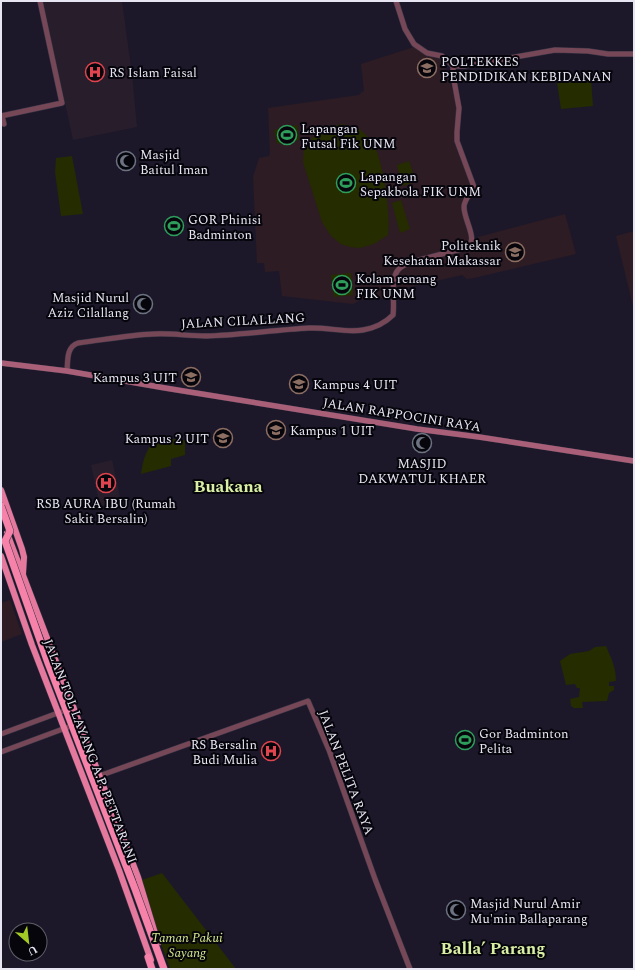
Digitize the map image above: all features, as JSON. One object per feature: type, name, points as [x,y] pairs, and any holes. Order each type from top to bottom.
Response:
[{"type":"highway","points":[[1,490],[22,549],[24,565],[23,574]]},
{"type":"highway","points":[[1,506],[10,531],[3,541]]},
{"type":"highway","points":[[1,514],[132,863],[167,969]]},
{"type":"highway","name":"JALAN TOL LAYANG A.P. PETTARANI","points":[[3,541],[37,641],[112,836],[160,969]]},
{"type":"highway","name":"JALAN TOL LAYANG A.P. PETTARANI","points":[[3,541],[164,969]]},
{"type":"highway","points":[[1,556],[34,650],[119,870],[153,969]]},
{"type":"highway","points":[[119,870],[122,873],[128,873],[132,869],[132,863]]},
{"type":"highway","points":[[128,898],[129,890],[133,887],[142,892]]},
{"type":"highway","points":[[148,957],[153,969]]},
{"type":"main road","name":"JALAN RAPPOCINI RAYA","points":[[1,362],[67,371],[417,429],[479,437],[634,462]]},
{"type":"street","points":[[4,124],[2,116],[62,103],[40,1]]},
{"type":"street","points":[[396,1],[405,29],[414,44],[427,53],[442,56],[453,66],[464,66],[555,50],[588,51],[608,54],[634,54]]},
{"type":"street","name":"JALAN CILALLANG","points":[[67,371],[70,350],[74,345],[116,337],[156,334],[210,336],[312,328],[353,331],[368,329],[384,322],[393,315],[396,274],[401,267],[415,261],[464,249],[469,247],[472,242],[464,207],[474,187],[457,141],[459,108],[453,66]]},
{"type":"street","name":"JALAN PELITA RAYA","points":[[99,776],[308,702],[329,750],[375,879],[410,969]]},
{"type":"street","points":[[1,734],[74,708]]},
{"type":"street","points":[[1,752],[80,723]]},
{"type":"shaded area","name":"RS Islam Faisal","points":[[43,1],[122,1],[137,127],[73,140]]},
{"type":"shaded area","points":[[414,47],[425,55],[442,58],[458,107],[456,133],[474,187],[464,203],[471,244],[399,267],[391,299],[383,298],[360,300],[353,304],[282,296],[279,271],[265,272],[264,263],[257,263],[253,177],[259,158],[269,156],[270,154],[268,108],[359,95],[363,91],[364,92],[361,64]]},
{"type":"shaded area","name":"Politeknik Kesehatan Makassar","points":[[565,214],[576,254],[474,278],[467,279],[462,275],[397,290],[396,277],[398,272],[406,265],[472,248],[476,244],[478,237]]},
{"type":"shaded area","points":[[634,231],[634,305],[633,306],[616,236]]},
{"type":"shaded area","name":"RSB AURA IBU (Rumah Sakit Bersalin)","points":[[112,460],[121,502],[100,506],[91,465]]},
{"type":"shaded area","points":[[10,600],[22,634],[1,642],[1,603]]},
{"type":"green space","points":[[591,79],[593,106],[561,109],[557,82]]},
{"type":"green space","name":"Lapangan Sepakbola FIK UNM","points":[[342,124],[357,128],[371,140],[379,159],[385,186],[389,226],[388,235],[374,244],[360,248],[341,244],[331,236],[322,222],[303,162],[304,148],[313,137],[328,127]]},
{"type":"green space","name":"Lapangan Futsal Fik UNM","points":[[297,125],[299,140],[277,144],[274,130]]},
{"type":"green space","points":[[72,156],[83,214],[61,216],[55,172],[56,158]]},
{"type":"green space","points":[[409,161],[416,182],[402,186],[397,165]]},
{"type":"green space","points":[[401,200],[410,229],[400,233],[392,203]]},
{"type":"green space","name":"Kolam renang FIK UNM","points":[[351,273],[353,295],[334,297],[331,275]]},
{"type":"green space","points":[[158,438],[185,440],[185,455],[171,459],[171,466],[141,474],[146,454],[151,445]]},
{"type":"green space","points":[[606,646],[615,671],[616,681],[609,682],[609,686],[614,686],[614,690],[609,693],[607,701],[582,702],[583,708],[574,708],[571,706],[570,699],[579,697],[580,688],[577,688],[575,684],[566,685],[560,661],[570,654],[589,651],[595,647]]},
{"type":"green space","name":"Taman Pakui Sayang","points":[[162,873],[236,969],[170,969],[139,881]]},
{"type":"place","name":"POLTEKKES PENDIDIKAN KEBIDANAN","points":[[427,68]]},
{"type":"place","name":"RS Islam Faisal","points":[[95,72]]},
{"type":"place","name":"Lapangan Futsal Fik UNM","points":[[287,135]]},
{"type":"place","name":"Masjid Baitul Iman","points":[[126,161]]},
{"type":"place","name":"Lapangan Sepakbola FIK UNM","points":[[346,183]]},
{"type":"place","name":"GOR Phinisi Badminton","points":[[174,226]]},
{"type":"place","name":"Politeknik Kesehatan Makassar","points":[[515,252]]},
{"type":"place","name":"Kolam renang FIK UNM","points":[[342,285]]},
{"type":"place","name":"Masjid Nurul Aziz Cilallang","points":[[143,304]]},
{"type":"place","name":"Kampus 3 UIT","points":[[191,377]]},
{"type":"place","name":"Kampus 4 UIT","points":[[299,384]]},
{"type":"place","name":"Kampus 1 UIT","points":[[276,430]]},
{"type":"place","name":"Kampus 2 UIT","points":[[223,438]]},
{"type":"place","name":"MASJID DAKWATUL KHAER","points":[[422,443]]},
{"type":"place","name":"RSB AURA IBU (Rumah Sakit Bersalin)","points":[[106,483]]},
{"type":"place","name":"Gor Badminton Pelita","points":[[465,740]]},
{"type":"place","name":"RS Bersalin Budi Mulia","points":[[271,751]]},
{"type":"place","name":"Masjid Nurul Amir Mu'min Ballaparang","points":[[456,910]]},
{"type":"district","name":"Buakana","points":[[228,486]]},
{"type":"district","name":"Ballaʼ Parang","points":[[493,948]]}]
